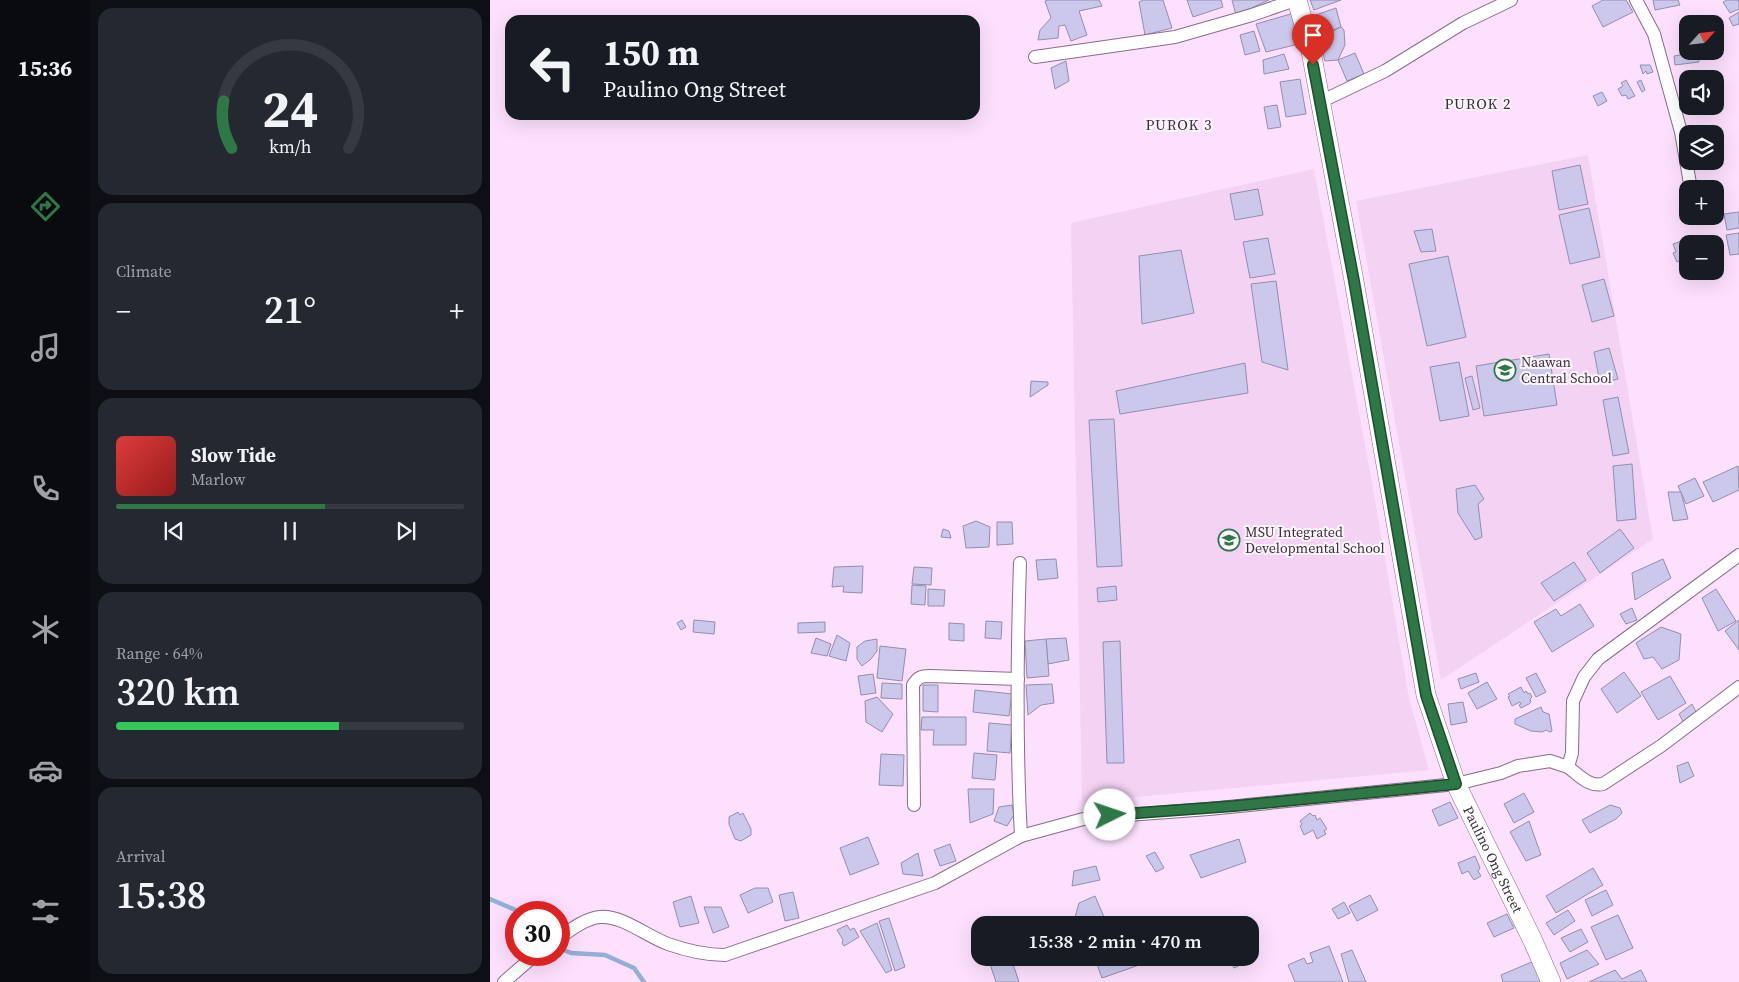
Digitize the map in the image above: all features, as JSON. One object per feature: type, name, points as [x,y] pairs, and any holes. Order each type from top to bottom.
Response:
[{"type":"street","points":[[1035,57],[1175,37],[1296,0]]},
{"type":"street","name":"Paulino Ong Street","points":[[1296,0],[1310,46],[1354,281],[1426,695],[1456,784],[1551,982]]},
{"type":"street","points":[[1320,102],[1384,71],[1463,23],[1511,0]]},
{"type":"street","points":[[1636,0],[1654,34],[1681,132],[1689,180]]},
{"type":"street","points":[[1568,767],[1572,753],[1574,701],[1584,677],[1598,659],[1739,556]]},
{"type":"street","points":[[1020,563],[1018,679],[1021,836]]},
{"type":"street","points":[[914,805],[913,685],[917,678],[930,676],[1018,679]]},
{"type":"street","points":[[570,931],[589,920],[600,917],[611,918],[668,944],[712,955],[725,955],[934,883],[1021,836],[1087,818],[1234,806],[1456,784],[1550,761],[1568,767],[1587,782],[1595,785],[1603,784],[1661,746],[1739,687]]},
{"type":"street","points":[[504,982],[522,966]]},
{"type":"shaded area","name":"Naawan Central School","points":[[1588,155],[1653,539],[1441,680],[1356,201]]},
{"type":"shaded area","name":"MSU Integrated Developmental School","points":[[1314,169],[1371,477],[1409,698],[1429,770],[1082,802],[1071,223]]},
{"type":"building","points":[[1099,0],[1102,6],[1079,11],[1087,35],[1071,41],[1065,25],[1059,26],[1058,38],[1038,40],[1040,30],[1051,18],[1045,1]]},
{"type":"building","points":[[1143,0],[1163,0],[1172,28],[1145,35],[1139,2]]},
{"type":"building","points":[[1187,0],[1221,0],[1223,7],[1193,17]]},
{"type":"building","points":[[1232,0],[1269,0],[1236,15]]},
{"type":"building","points":[[1310,0],[1341,0],[1314,10]]},
{"type":"building","points":[[1603,0],[1626,0],[1633,12],[1603,27],[1592,6]]},
{"type":"building","points":[[1653,0],[1678,0],[1680,5],[1655,10]]},
{"type":"building","points":[[1739,0],[1739,9],[1730,13],[1723,2]]},
{"type":"building","points":[[1336,8],[1341,27],[1325,33],[1322,23],[1313,26],[1313,16]]},
{"type":"building","points":[[1739,12],[1739,24],[1733,26],[1729,18]]},
{"type":"building","points":[[1294,13],[1303,43],[1266,52],[1256,24]]},
{"type":"building","points":[[1341,27],[1344,30],[1345,45],[1338,60],[1325,61],[1319,38]]},
{"type":"building","points":[[1254,31],[1260,51],[1245,55],[1240,35]]},
{"type":"building","points":[[1355,53],[1364,74],[1347,81],[1338,60]]},
{"type":"building","points":[[1284,54],[1289,69],[1264,74],[1263,60]]},
{"type":"building","points":[[1679,55],[1679,60],[1699,60],[1699,62],[1675,65],[1674,56]]},
{"type":"building","points":[[1066,61],[1069,81],[1055,89],[1051,68]]},
{"type":"building","points":[[1640,65],[1650,65],[1653,72],[1647,74],[1646,71],[1643,74]]},
{"type":"building","points":[[1300,79],[1306,114],[1286,117],[1280,82]]},
{"type":"building","points":[[1626,80],[1635,96],[1628,99],[1626,95],[1622,96],[1618,89],[1623,86],[1621,83]]},
{"type":"building","points":[[1641,80],[1645,90],[1642,92],[1637,82]]},
{"type":"building","points":[[1602,92],[1607,101],[1598,106],[1593,96]]},
{"type":"building","points":[[1277,105],[1281,127],[1268,129],[1264,107]]},
{"type":"building","points":[[1580,165],[1588,204],[1559,210],[1552,171]]},
{"type":"building","points":[[1258,189],[1263,215],[1235,220],[1230,194]]},
{"type":"building","points":[[1589,208],[1600,257],[1570,264],[1559,215]]},
{"type":"building","points":[[1739,212],[1739,228],[1727,230],[1724,214]]},
{"type":"building","points":[[1432,229],[1436,251],[1421,252],[1414,231]]},
{"type":"building","points":[[1739,233],[1739,254],[1730,255],[1726,235]]},
{"type":"building","points":[[1268,238],[1275,274],[1250,278],[1243,242]]},
{"type":"building","points":[[1679,242],[1679,261],[1677,262],[1673,253],[1676,252],[1673,244]]},
{"type":"building","points":[[1181,250],[1194,313],[1142,324],[1139,256]]},
{"type":"building","points":[[1448,256],[1466,337],[1427,346],[1409,264]]},
{"type":"building","points":[[1604,279],[1614,316],[1592,322],[1582,285]]},
{"type":"building","points":[[1276,281],[1288,370],[1262,362],[1251,284]]},
{"type":"building","points":[[1609,348],[1618,379],[1600,383],[1594,352]]},
{"type":"building","points":[[1549,354],[1557,405],[1484,416],[1476,366]]},
{"type":"building","points":[[1459,362],[1469,416],[1440,421],[1430,367]]},
{"type":"building","points":[[1245,363],[1248,393],[1120,414],[1116,391]]},
{"type":"building","points":[[1472,376],[1480,408],[1473,410],[1465,378]]},
{"type":"building","points":[[1031,381],[1048,382],[1048,385],[1030,397]]},
{"type":"building","points":[[1618,397],[1629,453],[1613,456],[1603,400]]},
{"type":"building","points":[[1114,419],[1122,566],[1097,567],[1089,420]]},
{"type":"building","points":[[1632,464],[1636,519],[1617,521],[1613,466]]},
{"type":"building","points":[[1738,466],[1739,490],[1713,502],[1703,482]]},
{"type":"building","points":[[1695,478],[1704,496],[1686,504],[1678,486]]},
{"type":"building","points":[[1475,485],[1484,499],[1478,504],[1482,537],[1475,540],[1458,513],[1456,489]]},
{"type":"building","points":[[1668,492],[1681,492],[1688,519],[1673,521]]},
{"type":"building","points":[[976,521],[990,527],[989,547],[966,548],[963,526]]},
{"type":"building","points":[[997,522],[1012,522],[1013,544],[997,545]]},
{"type":"building","points":[[943,529],[949,531],[951,538],[941,537]]},
{"type":"building","points":[[1620,529],[1634,548],[1600,573],[1587,553]]},
{"type":"building","points":[[1056,559],[1058,578],[1038,580],[1036,560]]},
{"type":"building","points":[[1663,559],[1671,578],[1635,600],[1632,573]]},
{"type":"building","points":[[1574,562],[1586,580],[1554,601],[1541,583]]},
{"type":"building","points":[[863,566],[862,593],[843,592],[844,586],[832,587],[834,567]]},
{"type":"building","points":[[914,567],[932,568],[931,585],[912,584]]},
{"type":"building","points":[[912,585],[926,586],[925,605],[911,604]]},
{"type":"building","points":[[1116,586],[1117,600],[1098,602],[1097,588]]},
{"type":"building","points":[[928,589],[945,590],[944,606],[928,606]]},
{"type":"building","points":[[1716,589],[1736,621],[1718,631],[1702,598]]},
{"type":"building","points":[[1580,604],[1594,626],[1552,652],[1534,622],[1556,609],[1561,616]]},
{"type":"building","points":[[1632,608],[1637,620],[1626,624],[1620,614]]},
{"type":"building","points":[[682,620],[686,627],[681,630],[677,623]]},
{"type":"building","points":[[694,620],[715,622],[714,634],[693,632]]},
{"type":"building","points":[[1739,620],[1739,650],[1725,631]]},
{"type":"building","points":[[986,621],[1002,622],[1001,639],[985,638]]},
{"type":"building","points":[[825,622],[825,632],[798,633],[798,623]]},
{"type":"building","points":[[949,623],[964,624],[964,641],[949,640]]},
{"type":"building","points":[[1661,627],[1681,634],[1679,660],[1662,669],[1653,657],[1644,659],[1636,643]]},
{"type":"building","points":[[837,635],[850,643],[846,661],[829,656]]},
{"type":"building","points":[[816,638],[831,644],[827,656],[811,653]]},
{"type":"building","points":[[1066,638],[1069,660],[1048,664],[1046,639]]},
{"type":"building","points":[[877,639],[877,651],[862,666],[857,659],[857,647],[865,641]]},
{"type":"building","points":[[1046,639],[1049,676],[1027,678],[1025,641]]},
{"type":"building","points":[[1120,641],[1124,763],[1107,763],[1103,642]]},
{"type":"building","points":[[880,646],[906,649],[902,681],[877,678]]},
{"type":"building","points":[[1624,672],[1641,696],[1617,713],[1601,689]]},
{"type":"building","points":[[1476,673],[1479,682],[1461,689],[1458,679]]},
{"type":"building","points":[[1536,673],[1546,692],[1536,697],[1526,678]]},
{"type":"building","points":[[873,674],[876,693],[861,695],[858,676]]},
{"type":"building","points":[[1670,676],[1686,703],[1658,720],[1641,692]]},
{"type":"building","points":[[1487,682],[1497,699],[1477,709],[1468,693]]},
{"type":"building","points":[[882,683],[902,684],[902,699],[881,698]]},
{"type":"building","points":[[1052,684],[1054,703],[1041,705],[1028,715],[1026,685]]},
{"type":"building","points":[[923,685],[938,685],[938,712],[923,711]]},
{"type":"building","points":[[1521,687],[1524,693],[1526,691],[1528,694],[1530,693],[1532,697],[1530,699],[1531,702],[1521,708],[1520,702],[1512,706],[1508,694]]},
{"type":"building","points":[[975,690],[1012,694],[1009,716],[973,712]]},
{"type":"building","points":[[877,697],[893,714],[882,732],[866,722],[865,701]]},
{"type":"building","points":[[1463,702],[1467,722],[1451,725],[1448,704]]},
{"type":"building","points":[[1692,704],[1697,714],[1684,723],[1679,714]]},
{"type":"building","points":[[1541,707],[1543,712],[1549,714],[1552,731],[1531,731],[1515,724],[1515,719]]},
{"type":"building","points":[[922,717],[966,717],[966,745],[933,745],[934,730],[921,730]]},
{"type":"building","points":[[989,723],[1012,725],[1010,753],[987,751]]},
{"type":"building","points":[[974,753],[997,755],[995,780],[972,778]]},
{"type":"building","points":[[881,754],[904,755],[903,786],[879,785]]},
{"type":"building","points":[[1688,762],[1694,776],[1680,783],[1677,766]]},
{"type":"building","points":[[968,789],[994,789],[993,814],[970,823]]},
{"type":"building","points":[[1524,793],[1534,812],[1514,823],[1504,804]]},
{"type":"building","points":[[1450,802],[1458,818],[1439,826],[1432,810]]},
{"type":"building","points":[[1012,805],[1014,815],[1007,826],[994,821],[999,807]]},
{"type":"building","points":[[1610,805],[1620,808],[1622,813],[1616,819],[1590,833],[1582,820]]},
{"type":"building","points":[[738,812],[740,815],[743,813],[751,829],[751,835],[741,841],[735,839],[729,824],[729,817]]},
{"type":"building","points":[[1310,813],[1313,816],[1315,815],[1317,820],[1320,818],[1327,829],[1324,831],[1326,834],[1317,839],[1313,830],[1304,835],[1300,826],[1302,824],[1300,821]]},
{"type":"building","points":[[1529,821],[1541,855],[1526,861],[1510,832]]},
{"type":"building","points":[[868,837],[879,864],[850,875],[840,848]]},
{"type":"building","points":[[1239,839],[1246,862],[1201,878],[1190,855]]},
{"type":"building","points":[[950,844],[956,861],[940,866],[934,850]]},
{"type":"building","points":[[1155,852],[1164,868],[1156,872],[1146,856]]},
{"type":"building","points":[[918,853],[923,876],[903,874],[901,863]]},
{"type":"building","points":[[1475,856],[1481,876],[1474,880],[1468,871],[1462,874],[1458,863]]},
{"type":"building","points":[[1096,866],[1100,880],[1072,886],[1074,871]]},
{"type":"building","points":[[1593,868],[1603,885],[1556,913],[1546,896]]},
{"type":"building","points":[[755,888],[768,888],[773,902],[748,913],[740,895]]},
{"type":"building","points":[[1606,890],[1613,905],[1592,916],[1585,900]]},
{"type":"building","points":[[793,892],[799,918],[785,921],[779,895]]},
{"type":"building","points":[[1370,895],[1378,910],[1357,921],[1349,906]]},
{"type":"building","points":[[691,896],[699,923],[680,927],[673,902]]},
{"type":"building","points":[[1095,896],[1104,916],[1075,916],[1079,903]]},
{"type":"building","points":[[1344,902],[1350,913],[1338,919],[1332,909]]},
{"type":"building","points":[[704,907],[721,907],[729,927],[713,933]]},
{"type":"building","points":[[1568,910],[1575,921],[1554,935],[1546,923]]},
{"type":"building","points":[[1507,914],[1514,928],[1494,937],[1487,923]]},
{"type":"building","points":[[1618,915],[1633,948],[1606,960],[1591,927]]},
{"type":"building","points":[[889,918],[905,967],[895,971],[879,921]]},
{"type":"building","points":[[877,923],[892,970],[886,973],[860,931]]},
{"type":"building","points":[[847,925],[850,930],[854,928],[859,937],[844,946],[837,930]]},
{"type":"building","points":[[1581,929],[1588,942],[1570,952],[1561,938]]},
{"type":"building","points":[[1329,946],[1343,982],[1295,982],[1288,965],[1304,958],[1307,964],[1313,962],[1310,953]]},
{"type":"building","points":[[1352,950],[1366,982],[1349,982],[1341,954]]},
{"type":"building","points":[[1587,950],[1599,964],[1567,979],[1560,963]]},
{"type":"building","points":[[1534,961],[1543,982],[1503,982],[1501,975]]},
{"type":"building","points":[[991,966],[1014,966],[1019,982],[996,982]]},
{"type":"building","points":[[1098,966],[1136,966],[1102,978]]},
{"type":"building","points":[[1615,970],[1622,979],[1641,970],[1647,982],[1589,982]]},
{"type":"waterway","points":[[490,899],[505,906]]},
{"type":"waterway","points":[[570,953],[605,955],[634,968],[644,982]]},
{"type":"place","name":"Naawan Central School","points":[[1505,370]]},
{"type":"place","name":"MSU Integrated Developmental School","points":[[1229,540]]},
{"type":"district","name":"PUROK 2","points":[[1478,103]]},
{"type":"district","name":"PUROK 3","points":[[1179,124]]},
{"type":"route","points":[[1110,815],[1234,806],[1456,784],[1426,695],[1354,281],[1313,65]]}]
